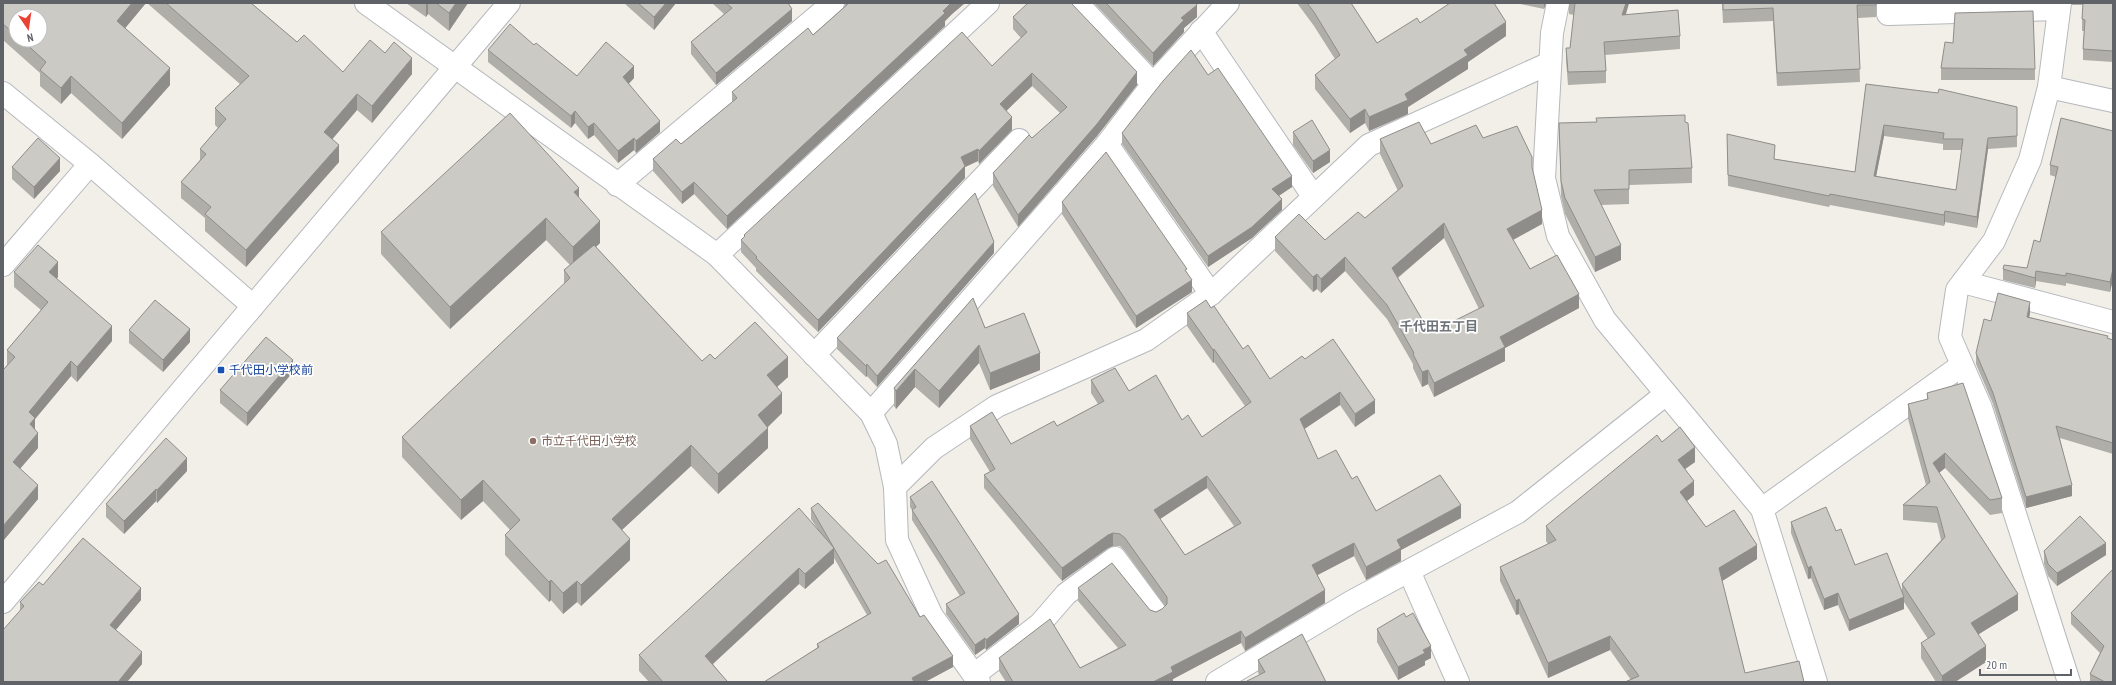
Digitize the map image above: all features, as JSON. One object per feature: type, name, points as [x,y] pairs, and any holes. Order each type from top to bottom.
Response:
[{"type":"street","points":[[366,3],[617,185],[717,255],[871,413],[886,444],[895,487],[897,540],[932,616],[976,679],[1040,624],[1066,594],[1115,558],[1155,612]]},
{"type":"street","points":[[3,602],[456,68],[509,3]]},
{"type":"street","points":[[617,185],[833,3]]},
{"type":"street","points":[[717,255],[988,3]]},
{"type":"street","points":[[1077,3],[1153,84]]},
{"type":"street","points":[[871,413],[1106,144],[1153,84],[1228,3]]},
{"type":"street","points":[[1558,3],[1552,33],[1544,178],[1558,236],[1605,320],[1762,509],[1816,682]]},
{"type":"street","points":[[1888,3],[1888,14],[2059,6],[2049,87],[2030,160],[1994,241],[1957,290],[1950,337],[1981,408],[2069,682]]},
{"type":"street","points":[[1201,31],[1313,196]]},
{"type":"street","points":[[895,487],[934,448],[997,406],[1146,340],[1211,294],[1313,196],[1369,145],[1550,63]]},
{"type":"street","points":[[2049,87],[2113,102]]},
{"type":"street","points":[[3,93],[90,164],[253,306]]},
{"type":"street","points":[[814,355],[1019,140]]},
{"type":"street","points":[[1106,144],[1211,294]]},
{"type":"street","points":[[3,265],[90,164]]},
{"type":"street","points":[[1963,282],[2113,322]]},
{"type":"street","points":[[1762,509],[1962,365]]},
{"type":"street","points":[[1217,682],[1351,602],[1518,512],[1666,394]]},
{"type":"street","points":[[1409,571],[1458,682]]},
{"type":"building","points":[[3,3],[132,3],[117,21],[170,68],[122,123],[71,76],[61,88],[40,70],[46,62],[31,48],[48,48],[48,8],[8,8],[8,28],[3,24]]},
{"type":"building","points":[[166,3],[251,3],[297,42],[304,35],[343,72],[370,40],[385,53],[394,42],[412,58],[372,106],[357,94],[324,132],[339,145],[246,250],[205,214],[211,207],[181,182],[206,154],[200,149],[226,119],[215,108],[249,76]]},
{"type":"building","points":[[436,3],[456,3],[449,13]]},
{"type":"building","points":[[638,3],[666,3],[654,17]]},
{"type":"building","points":[[726,3],[788,3],[792,9],[716,73],[691,42],[732,8]]},
{"type":"building","points":[[849,3],[951,3],[943,11],[945,13],[727,216],[694,182],[682,192],[653,159],[676,139],[681,144],[737,98],[732,92],[808,28],[813,35]]},
{"type":"building","points":[[1028,3],[1071,3],[1137,72],[1097,124],[1018,215],[993,173],[1029,135],[1032,138],[1067,107],[1032,73],[1000,104],[1012,117],[979,151],[978,149],[961,157],[965,166],[818,320],[756,258],[757,257],[741,240],[745,236],[744,235],[962,32],[992,66],[1027,32],[1013,17]]},
{"type":"building","points":[[1106,3],[1196,3],[1197,5],[1181,18],[1184,20],[1153,53]]},
{"type":"building","points":[[1307,3],[1351,3],[1377,43],[1417,18],[1420,23],[1450,3],[1494,3],[1506,22],[1464,50],[1468,55],[1405,94],[1408,100],[1369,117],[1365,109],[1350,119],[1315,75],[1340,55]]},
{"type":"building","points":[[1575,3],[1626,3],[1622,15],[1678,10],[1680,36],[1604,42],[1606,71],[1568,72],[1566,48],[1570,48]]},
{"type":"building","points":[[1723,3],[1876,3],[1876,5],[1857,5],[1860,69],[1777,73],[1773,8],[1723,10]]},
{"type":"building","points":[[2083,3],[2113,3],[2113,51],[2083,49],[2085,20],[2082,19]]},
{"type":"building","points":[[2033,11],[2035,69],[1941,68],[1945,42],[1953,43],[1955,13]]},
{"type":"building","points":[[510,24],[534,45],[536,43],[577,76],[606,42],[634,66],[623,77],[660,121],[636,141],[634,138],[618,151],[594,123],[588,127],[575,111],[571,116],[488,50]]},
{"type":"building","points":[[1191,50],[1208,75],[1218,68],[1292,176],[1272,189],[1282,199],[1252,227],[1208,256],[1122,133],[1163,81]]},
{"type":"building","points":[[1866,84],[1938,93],[1939,89],[2017,107],[2017,136],[1988,138],[1977,217],[1945,211],[1944,215],[1830,194],[1829,196],[1728,175],[1727,134],[1775,145],[1774,159],[1855,172]],"holes":[[[1884,125],[1944,133],[1943,139],[1963,139],[1956,190],[1874,176]]]},
{"type":"building","points":[[510,113],[579,188],[574,192],[600,221],[573,247],[546,218],[450,307],[381,232]]},
{"type":"building","points":[[1685,115],[1685,122],[1688,123],[1692,168],[1629,170],[1629,189],[1594,190],[1621,245],[1595,257],[1565,198],[1561,181],[1559,123],[1597,122],[1596,118]]},
{"type":"building","points":[[2061,118],[2113,131],[2113,269],[2110,282],[2066,273],[2066,276],[2036,271],[2035,278],[2003,269],[2004,265],[2027,268],[2034,240],[2040,242],[2058,167],[2050,165]]},
{"type":"building","points":[[1312,120],[1330,150],[1313,161],[1293,132]]},
{"type":"building","points":[[1419,122],[1431,144],[1476,125],[1483,138],[1517,126],[1532,157],[1532,167],[1542,210],[1507,229],[1530,269],[1557,255],[1579,294],[1500,337],[1505,347],[1434,383],[1428,370],[1422,372],[1413,354],[1414,353],[1387,305],[1345,257],[1321,279],[1317,274],[1313,277],[1275,237],[1299,214],[1325,240],[1358,212],[1365,218],[1403,186],[1380,139]],"holes":[[[1444,223],[1484,306],[1430,333],[1392,268]]]},
{"type":"building","points":[[38,138],[60,158],[34,187],[12,167]]},
{"type":"building","points":[[1106,152],[1187,269],[1185,270],[1192,280],[1136,316],[1062,202]]},
{"type":"building","points":[[975,193],[994,242],[877,376],[867,364],[866,366],[837,338]]},
{"type":"building","points":[[38,245],[58,262],[49,272],[112,326],[77,367],[71,361],[29,412],[35,418],[30,424],[38,433],[13,462],[38,485],[3,526],[3,370],[15,357],[7,350],[48,302],[14,272]]},
{"type":"building","points":[[594,245],[702,361],[710,354],[715,359],[755,322],[788,357],[767,375],[782,393],[758,415],[768,428],[718,474],[691,445],[612,519],[630,539],[581,585],[577,581],[563,593],[551,580],[549,582],[505,535],[520,520],[483,480],[461,500],[402,437],[570,278],[564,270]]},
{"type":"building","points":[[1998,293],[2030,302],[2027,317],[2108,336],[2107,338],[2113,340],[2113,443],[2056,426],[2072,485],[2026,497],[1993,393],[1976,353],[1984,319],[1991,321]]},
{"type":"building","points":[[973,298],[985,328],[1024,313],[1040,353],[990,373],[979,345],[939,391],[915,369],[896,391],[894,388]]},
{"type":"building","points":[[155,300],[190,329],[163,360],[129,330]]},
{"type":"building","points":[[1206,300],[1211,308],[1214,306],[1243,349],[1248,345],[1270,379],[1302,356],[1305,359],[1333,339],[1375,400],[1355,414],[1340,392],[1300,419],[1318,459],[1336,450],[1352,479],[1357,476],[1376,511],[1440,475],[1461,505],[1397,540],[1401,548],[1366,567],[1354,543],[1312,565],[1325,590],[1245,638],[1241,631],[1171,667],[1173,672],[1153,682],[1013,682],[999,658],[1050,619],[1080,668],[1126,645],[1078,588],[1112,563],[1150,610],[1156,612],[1162,609],[1167,604],[1167,597],[1125,538],[1120,534],[1113,533],[1108,535],[1062,568],[984,475],[995,469],[970,426],[992,412],[1011,444],[1054,421],[1057,426],[1104,401],[1091,380],[1115,368],[1129,391],[1156,375],[1182,420],[1188,415],[1202,437],[1251,402],[1187,313]],"holes":[[[1207,476],[1241,523],[1185,555],[1154,510]]]},
{"type":"building","points":[[266,337],[293,360],[247,413],[220,390]]},
{"type":"building","points":[[1963,383],[2002,498],[1990,500],[1945,453],[1933,463],[2018,594],[1971,623],[1986,646],[1942,676],[1921,643],[1935,634],[1902,584],[1945,537],[1937,507],[1903,505],[1930,482],[1908,404],[1928,399],[1927,393]]},
{"type":"building","points":[[1680,427],[1695,447],[1678,460],[1694,481],[1680,492],[1706,527],[1734,510],[1757,545],[1719,568],[1745,673],[1799,661],[1804,682],[1625,682],[1639,676],[1610,636],[1548,663],[1519,599],[1516,601],[1500,567],[1556,540],[1546,526],[1657,435],[1662,442]]},
{"type":"building","points":[[166,438],[187,458],[157,490],[156,489],[124,521],[106,504]]},
{"type":"building","points":[[932,481],[1019,614],[986,640],[985,638],[975,645],[946,604],[965,593],[912,510],[916,507],[910,497]]},
{"type":"building","points":[[818,503],[878,564],[886,560],[920,617],[924,615],[953,656],[912,678],[914,682],[764,682],[819,647],[817,644],[871,613],[811,508]]},
{"type":"building","points":[[1826,507],[1836,531],[1841,529],[1855,565],[1887,553],[1904,597],[1849,620],[1838,593],[1824,599],[1811,566],[1808,568],[1791,522]]},
{"type":"building","points":[[799,508],[834,548],[805,574],[799,568],[705,656],[727,681],[726,682],[663,682],[639,655]]},
{"type":"building","points":[[2080,516],[2106,543],[2057,573],[2048,564],[2044,551]]},
{"type":"building","points":[[83,538],[141,588],[110,625],[142,652],[118,682],[3,682],[3,630],[24,606],[20,602],[39,582],[43,585]]},
{"type":"building","points":[[2113,569],[2113,682],[2105,682],[2090,674],[2104,646],[2071,613]]},
{"type":"building","points":[[1404,613],[1406,617],[1413,613],[1431,646],[1423,650],[1425,653],[1398,667],[1377,629]]},
{"type":"building","points":[[1302,634],[1326,682],[1245,682],[1265,672],[1258,660]]},
{"type":"place","name":"千代田小学校前","points":[[221,370]]},
{"type":"place","name":"市立千代田小学校","points":[[533,441]]},
{"type":"district","name":"千代田五丁目","points":[[1439,326]]}]
